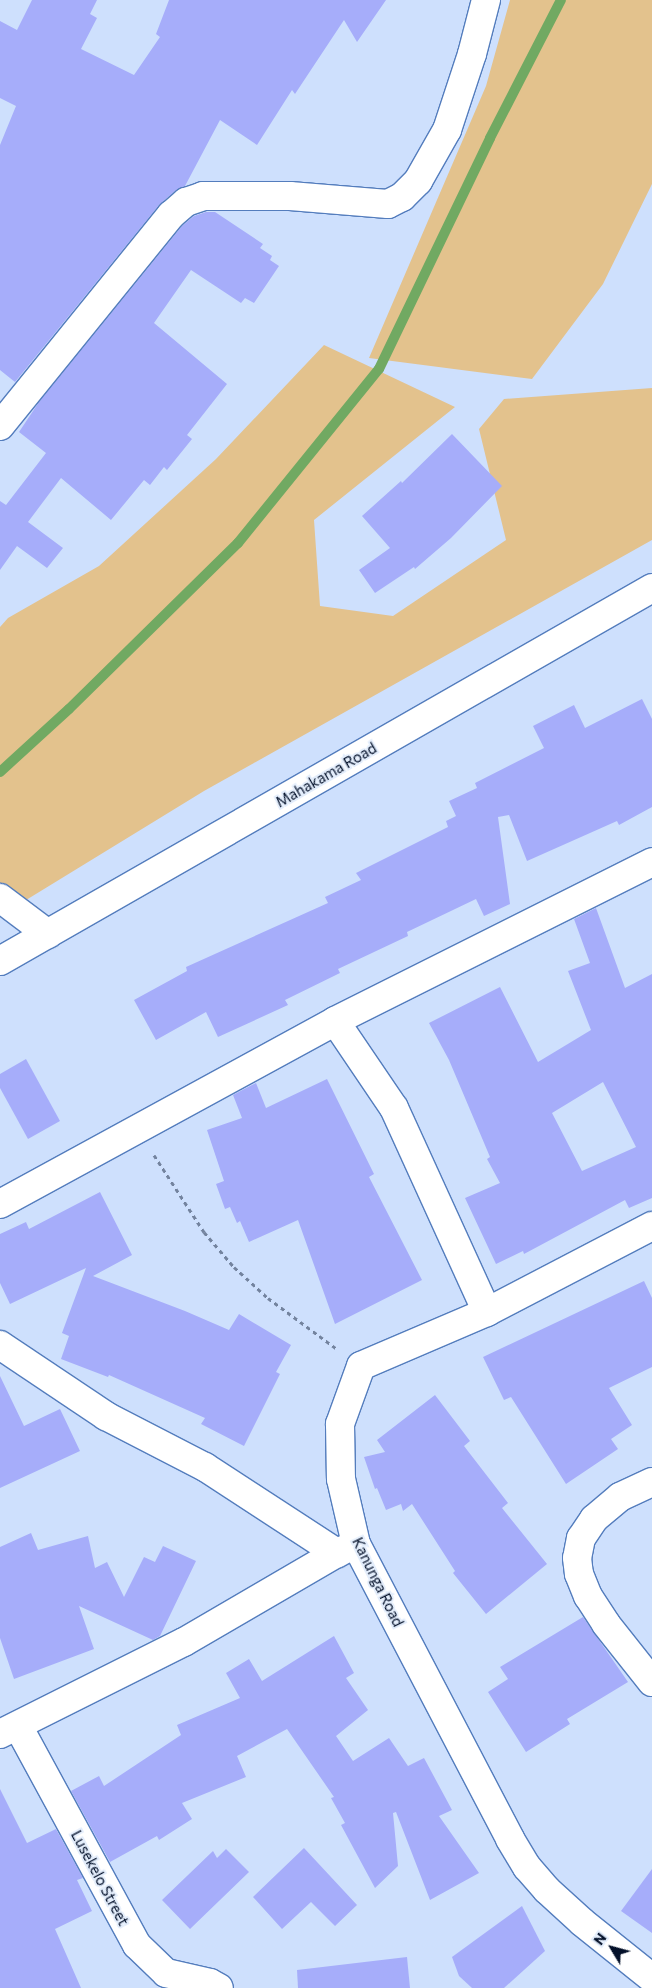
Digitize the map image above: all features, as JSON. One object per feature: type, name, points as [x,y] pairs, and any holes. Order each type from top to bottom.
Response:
[{"type":"street","points":[[0,426],[171,215],[186,202],[203,196],[290,196],[388,204],[402,197],[418,181],[446,130],[472,54],[486,0]]},
{"type":"street","name":"Mahakama Road","points":[[0,961],[652,588]]},
{"type":"street","points":[[0,1204],[335,1021],[652,862]]},
{"type":"street","points":[[0,898],[48,934]]},
{"type":"street","points":[[335,1021],[394,1108],[487,1312]]},
{"type":"street","points":[[361,1366],[487,1312],[652,1226]]},
{"type":"street","points":[[0,1345],[106,1416],[205,1467],[347,1548]]},
{"type":"street","name":"Kanunga Road","points":[[361,1366],[340,1424],[341,1479],[347,1548],[527,1867],[547,1890],[582,1922],[652,1978]]},
{"type":"street","points":[[652,1482],[620,1497],[594,1519],[581,1538],[577,1558],[578,1574],[588,1596],[606,1624],[652,1682]]},
{"type":"street","points":[[9,1730],[184,1642],[347,1548]]},
{"type":"street","name":"Lusekelo Street","points":[[9,1730],[137,1945],[166,1973],[219,1988]]},
{"type":"path","points":[[137,1130],[204,1232],[234,1267],[268,1298],[361,1366]]},
{"type":"shaded area","points":[[510,0],[652,0],[652,184],[603,284],[532,379],[369,358],[486,86]]},
{"type":"shaded area","points":[[324,345],[455,407],[314,520],[320,606],[393,616],[506,540],[479,429],[504,399],[652,388],[652,540],[204,791],[0,916],[0,627],[8,618],[99,566],[216,459]]},
{"type":"building","points":[[32,0],[97,0],[90,14],[97,18],[81,49],[134,75],[160,37],[156,34],[169,0],[386,0],[357,42],[344,20],[295,94],[292,90],[257,145],[220,120],[185,186],[176,190],[159,205],[15,382],[0,370],[0,145],[16,106],[0,98],[0,21],[17,30]]},
{"type":"building","points":[[206,212],[215,212],[263,244],[260,248],[272,256],[270,260],[279,266],[254,303],[245,298],[241,303],[191,270],[154,323],[227,384],[187,435],[192,439],[167,470],[164,467],[150,485],[144,480],[111,520],[61,478],[28,522],[63,548],[47,568],[17,546],[0,570],[0,501],[6,505],[46,453],[19,432],[39,402],[182,226],[194,216]]},
{"type":"building","points":[[452,434],[502,486],[451,538],[415,569],[414,567],[375,593],[359,570],[390,548],[362,516],[401,481],[402,483]]},
{"type":"building","points":[[642,699],[652,719],[652,807],[619,825],[617,821],[527,861],[509,815],[498,817],[510,904],[484,916],[476,899],[407,932],[408,936],[338,969],[340,973],[285,1000],[288,1005],[218,1037],[206,1012],[156,1040],[134,1000],[187,971],[186,967],[328,903],[325,897],[361,880],[356,873],[448,827],[446,821],[456,816],[449,801],[477,788],[475,783],[544,748],[533,726],[574,705],[585,728]]},
{"type":"building","points":[[596,908],[625,988],[652,974],[652,1198],[629,1208],[625,1200],[524,1254],[523,1251],[496,1264],[465,1198],[500,1183],[487,1159],[490,1157],[449,1060],[429,1023],[500,987],[538,1062],[591,1030],[568,971],[590,963],[574,919]],"holes":[[[603,1082],[636,1147],[582,1171],[552,1113]]]},
{"type":"building","points":[[26,1059],[60,1121],[28,1139],[0,1088],[0,1074]]},
{"type":"building","points":[[327,1079],[374,1174],[369,1177],[422,1280],[335,1324],[298,1220],[249,1242],[240,1221],[237,1223],[230,1207],[225,1209],[216,1184],[224,1181],[207,1130],[242,1118],[233,1095],[256,1083],[266,1108]]},
{"type":"building","points":[[100,1192],[132,1255],[93,1276],[229,1330],[239,1314],[291,1345],[276,1372],[280,1374],[244,1446],[201,1424],[205,1418],[109,1375],[108,1377],[61,1359],[69,1336],[62,1333],[86,1268],[10,1304],[0,1283],[0,1234],[26,1222],[29,1229]]},
{"type":"building","points":[[644,1281],[652,1298],[652,1367],[609,1388],[632,1425],[611,1439],[618,1449],[566,1484],[511,1397],[504,1400],[483,1357]]},
{"type":"building","points":[[0,1376],[24,1426],[60,1409],[80,1451],[0,1488]]},
{"type":"building","points":[[435,1395],[470,1441],[464,1446],[508,1503],[502,1508],[547,1564],[486,1614],[453,1573],[455,1571],[412,1504],[403,1511],[401,1504],[386,1510],[377,1488],[375,1489],[364,1457],[385,1452],[377,1440]]},
{"type":"building","points":[[31,1533],[38,1550],[88,1536],[95,1568],[107,1562],[124,1597],[144,1557],[155,1562],[163,1546],[196,1561],[160,1636],[153,1640],[79,1606],[94,1649],[14,1679],[0,1638],[0,1547]]},
{"type":"building","points":[[583,1617],[628,1682],[567,1719],[570,1724],[526,1752],[488,1692],[508,1679],[500,1667]]},
{"type":"building","points":[[334,1636],[354,1673],[346,1678],[368,1710],[336,1736],[353,1761],[389,1738],[408,1766],[424,1758],[452,1810],[439,1816],[479,1873],[430,1900],[396,1812],[393,1813],[398,1866],[375,1888],[341,1825],[345,1823],[331,1798],[334,1797],[287,1729],[237,1756],[246,1777],[182,1803],[192,1819],[159,1840],[157,1836],[110,1862],[71,1791],[99,1776],[104,1786],[181,1735],[177,1725],[240,1698],[226,1673],[249,1659],[262,1681]]},
{"type":"building","points":[[0,1789],[27,1843],[56,1829],[83,1878],[77,1880],[92,1911],[55,1929],[81,1988],[0,1988]]},
{"type":"building","points":[[304,1848],[357,1905],[335,1926],[311,1902],[282,1929],[253,1897]]},
{"type":"building","points":[[226,1849],[249,1872],[190,1929],[162,1900],[213,1851],[217,1858]]},
{"type":"building","points":[[652,1869],[652,1933],[621,1911]]},
{"type":"building","points":[[522,1906],[545,1951],[504,1988],[472,1988],[459,1976],[452,1957]]},
{"type":"building","points":[[407,1957],[410,1988],[298,1988],[297,1970]]},
{"type":"waterway","points":[[0,772],[69,709],[238,543],[379,369],[490,138],[561,0]]}]
